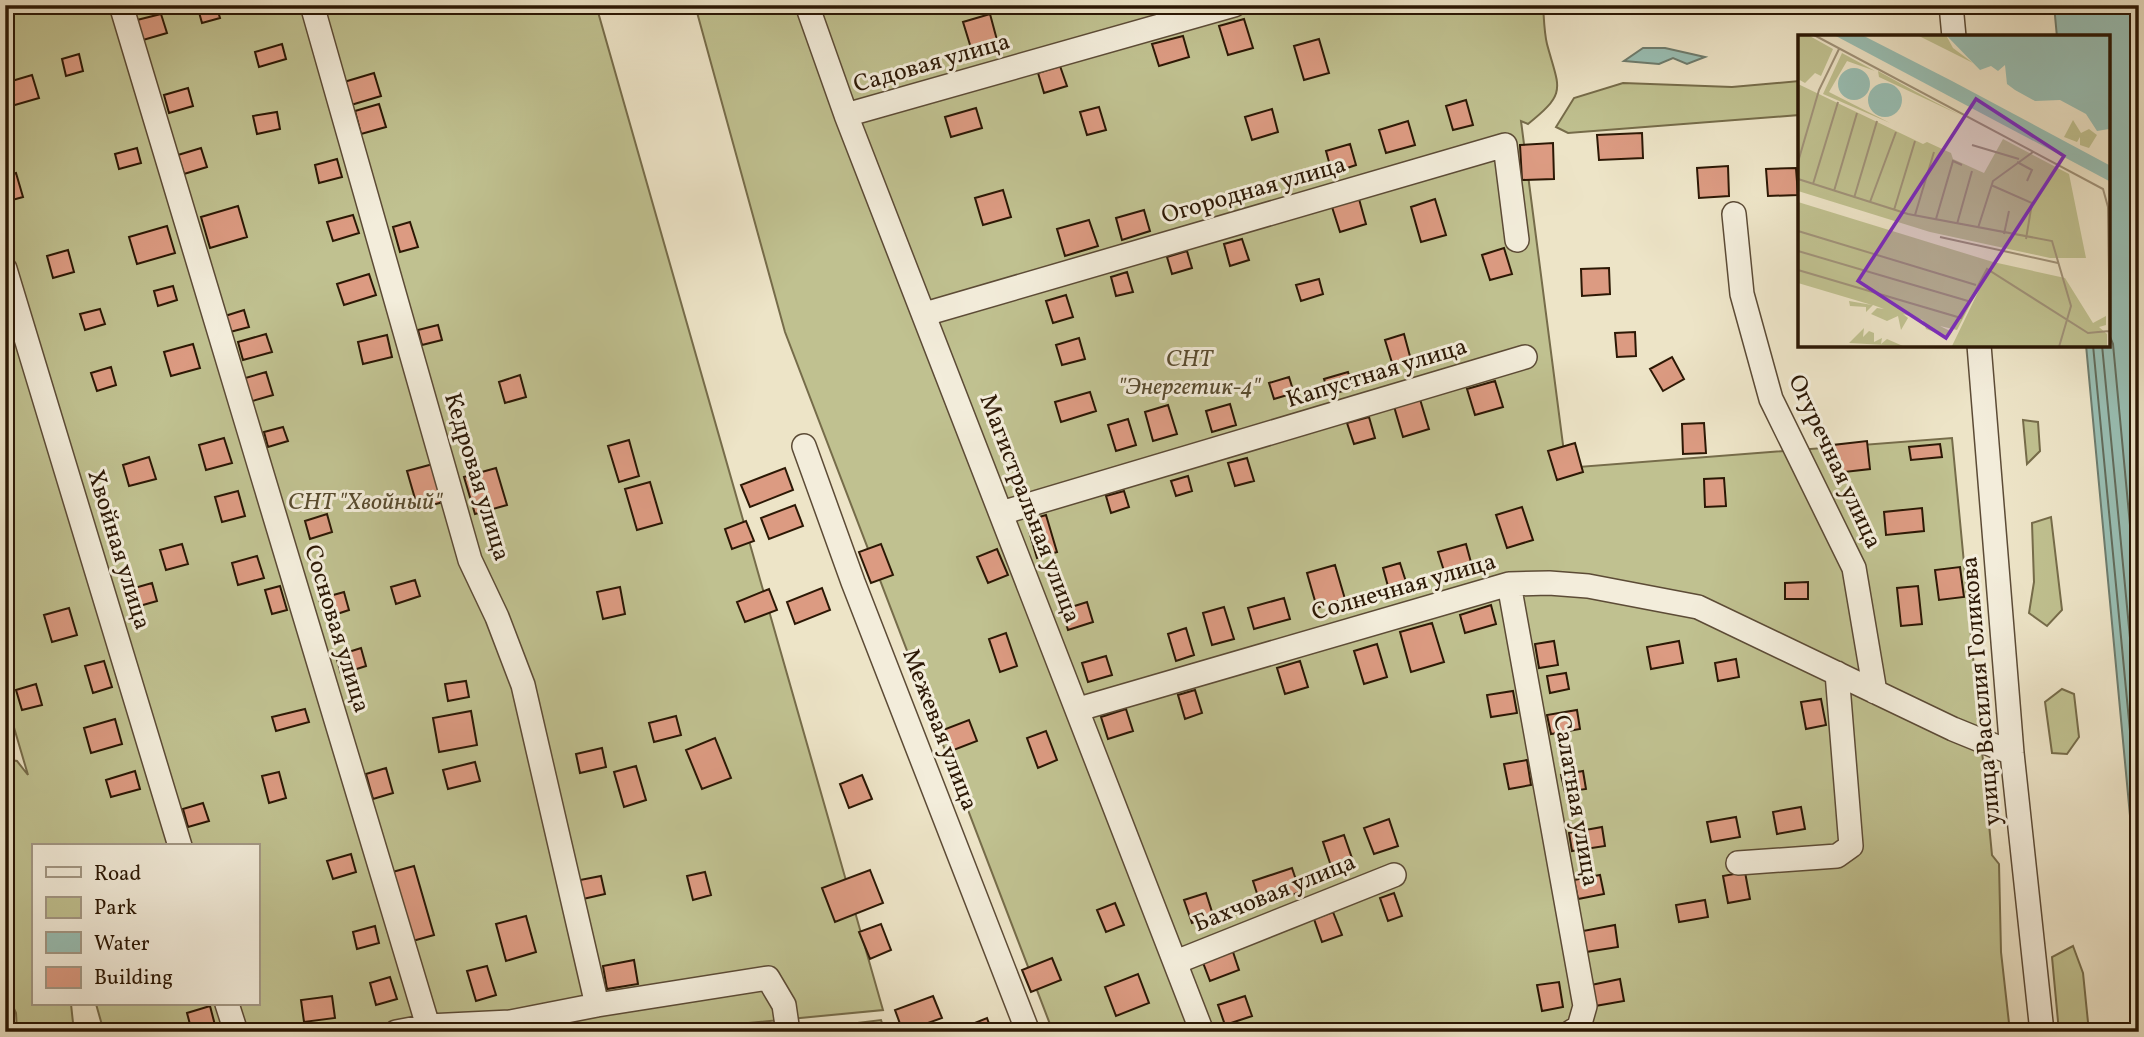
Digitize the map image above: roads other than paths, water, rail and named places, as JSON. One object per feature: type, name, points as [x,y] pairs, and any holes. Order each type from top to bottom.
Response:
[{"type":"street","name":"Сосновая улица","points":[[121,5],[428,1026]]},
{"type":"street","name":"Кедровая улица","points":[[312,5],[470,560],[497,617],[523,685],[597,1004]]},
{"type":"street","name":"Магистральная улица","points":[[807,5],[846,115],[1079,709],[1202,1032]]},
{"type":"street","name":"Садовая улица","points":[[846,115],[1234,5]]},
{"type":"street","points":[[1951,5],[1954,35]]},
{"type":"street","name":"Огородная улица","points":[[925,314],[1505,145],[1517,240]]},
{"type":"street","name":"Огуречная улица","points":[[1734,214],[1742,293],[1771,399],[1854,568],[1875,692]]},
{"type":"street","name":"Хвойная улица","points":[[5,269],[179,844]]},
{"type":"street","name":"улица Василия Голикова","points":[[1979,346],[2012,753],[2042,1032]]},
{"type":"street","name":"Капустная улица","points":[[1001,513],[1525,357]]},
{"type":"street","name":"Межевая улица","points":[[804,446],[853,582],[1028,1032]]},
{"type":"street","name":"Солнечная улица","points":[[1079,709],[1509,584],[1549,583],[1588,586],[1698,607],[1875,692],[2012,753]]},
{"type":"street","name":"Салатная улица","points":[[1509,584],[1585,1006],[1575,1030]]},
{"type":"street","points":[[1738,863],[1837,856],[1852,846],[1837,673]]},
{"type":"street","name":"Бахчовая улица","points":[[1177,962],[1394,875]]},
{"type":"street","points":[[396,1032],[428,1026],[510,1022],[597,1004],[768,978],[784,1005],[788,1032]]},
{"type":"street","points":[[228,1006],[236,1032]]},
{"type":"water","points":[[2054,5],[2139,5],[2139,912],[2086,346],[2109,346],[2109,35],[2057,35]]},
{"type":"water","points":[[1643,48],[1665,48],[1705,57],[1687,64],[1673,58],[1659,64],[1624,61]]},
{"type":"park label","name":"СНТ \"Энергетик-4\"","points":[[1189,374]]},
{"type":"park label","name":"СНТ \"Хвойный\"","points":[[365,503]]}]
